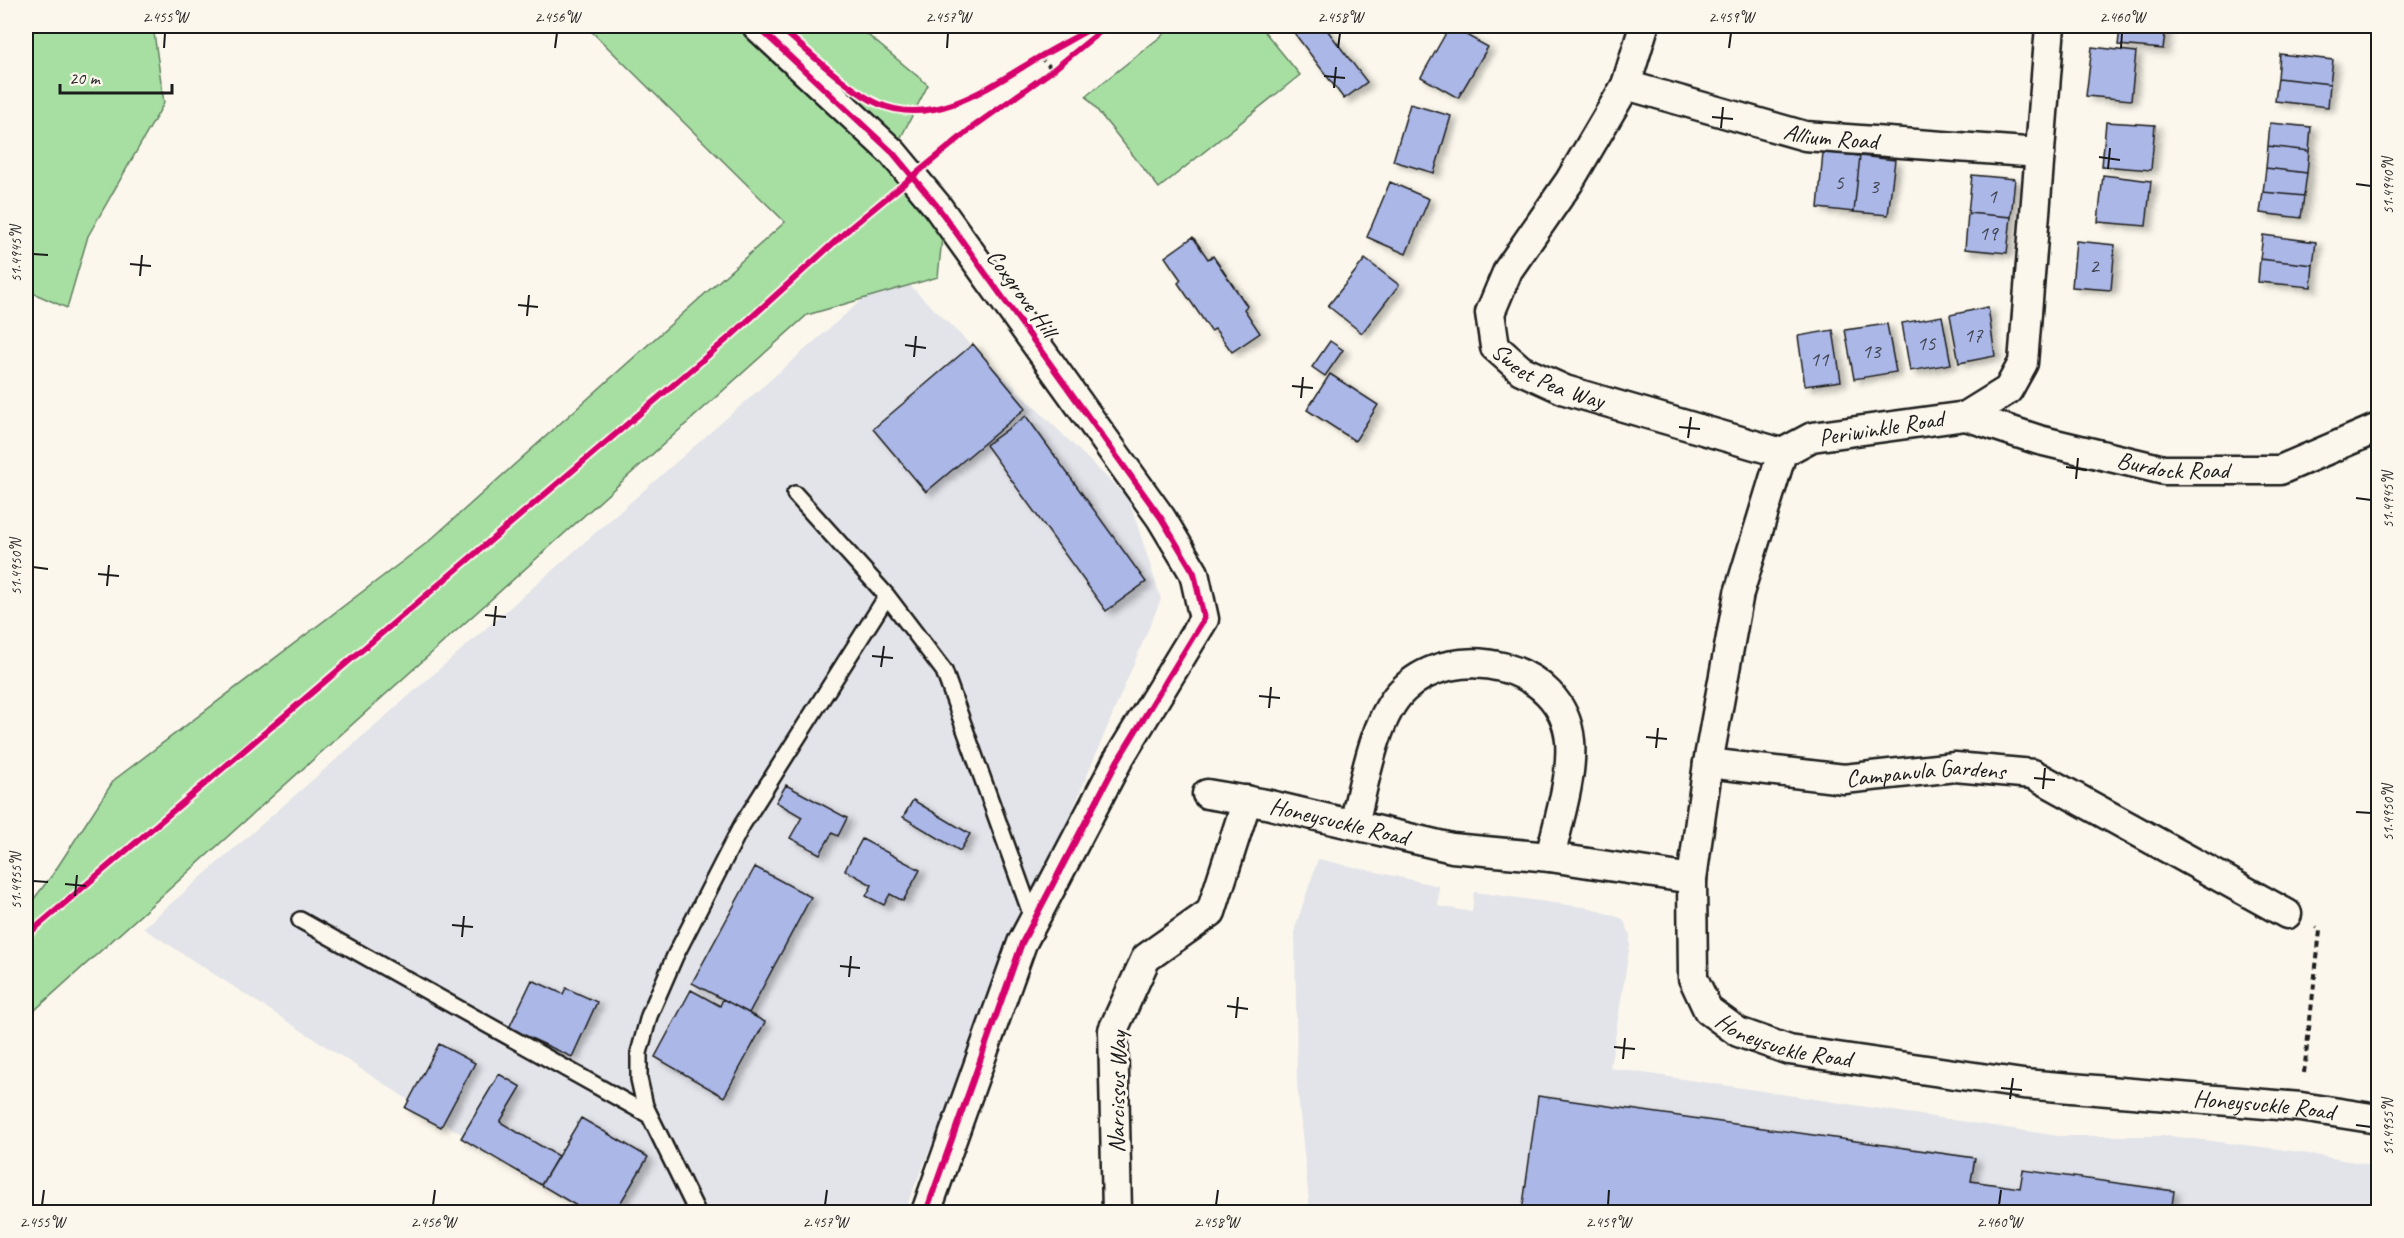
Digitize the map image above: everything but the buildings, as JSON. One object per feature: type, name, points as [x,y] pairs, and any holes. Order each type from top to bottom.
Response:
[{"type":"street","name":"Coxgrove Hill","points":[[757,26],[893,153],[937,206],[1161,518],[1194,573],[1204,619],[1118,760],[1034,922]]},
{"type":"street","name":"Sweet Pea Way","points":[[1644,26],[1626,85],[1569,182],[1508,270],[1490,314],[1495,347],[1521,370],[1565,390],[1782,453]]},
{"type":"street","name":"Periwinkle Road","points":[[1782,453],[1812,437],[1966,416],[2008,390],[2023,363],[2050,26]]},
{"type":"street","name":"Allium Road","points":[[1626,85],[1805,136],[2040,153]]},
{"type":"street","name":"Burdock Road","points":[[1966,416],[2039,440],[2164,470],[2280,471],[2379,428]]},
{"type":"street","points":[[1692,879],[1708,763],[1740,593],[1782,453]]},
{"type":"street","points":[[1354,824],[1386,713],[1403,689],[1428,671],[1457,663],[1491,664],[1524,674],[1546,690],[1563,712],[1570,741],[1567,779],[1550,857]]},
{"type":"street","name":"Campanula Gardens","points":[[1708,763],[1844,779],[1954,767],[2033,774],[2287,914]]},
{"type":"street","name":"Honeysuckle Road","points":[[1207,794],[1247,800],[1452,848],[1550,857],[1692,879],[1693,978],[1708,1010],[1738,1032],[1789,1050],[2023,1084],[2301,1107],[2379,1119]]},
{"type":"street","name":"Narcissus Way","points":[[1117,1212],[1113,1030],[1146,958],[1211,912],[1247,800]]},
{"type":"street","points":[[926,1212],[1022,944],[1034,922]]},
{"type":"lane","points":[[795,494],[887,596],[944,671],[1034,922]]},
{"type":"lane","points":[[697,1212],[649,1115],[639,1079],[639,1053],[649,1016],[675,957],[742,825],[887,596]]},
{"type":"lane","points":[[300,920],[649,1115]]},
{"type":"path","points":[[1030,63],[1049,51]]},
{"type":"path","points":[[1040,57],[1053,70]]},
{"type":"path","points":[[1044,76],[1062,63]]},
{"type":"path","points":[[2287,914],[2320,931],[2301,1107]]},
{"type":"shaded area","points":[[895,271],[1129,499],[1161,599],[904,1212],[582,1212],[143,928]]},
{"type":"shaded area","points":[[1318,859],[1439,886],[1438,906],[1472,912],[1474,892],[1591,908],[1623,919],[1630,934],[1630,945],[1610,1068],[2059,1136],[2169,1136],[2279,1149],[2378,1166],[2378,1212],[1310,1212],[1297,1085],[1295,928]]},
{"type":"green space","points":[[26,26],[153,26],[164,103],[88,236],[67,308],[26,290]]},
{"type":"green space","points":[[586,26],[857,26],[928,85],[885,168],[943,228],[938,277],[807,315],[26,1018],[26,909],[53,874],[114,780],[428,542],[785,222]]},
{"type":"green space","points":[[1174,26],[1260,26],[1300,75],[1159,188],[1086,96]]},
{"type":"cycle path","points":[[757,26],[893,153],[937,206],[1161,518],[1194,573],[1204,619],[1118,760],[1022,943],[926,1212]]},
{"type":"cycle path","points":[[778,26],[841,80],[867,98],[900,110],[920,111],[961,101],[1095,26]]},
{"type":"cycle path","points":[[26,936],[732,335],[850,228],[973,127],[1053,70],[1107,26]]}]
